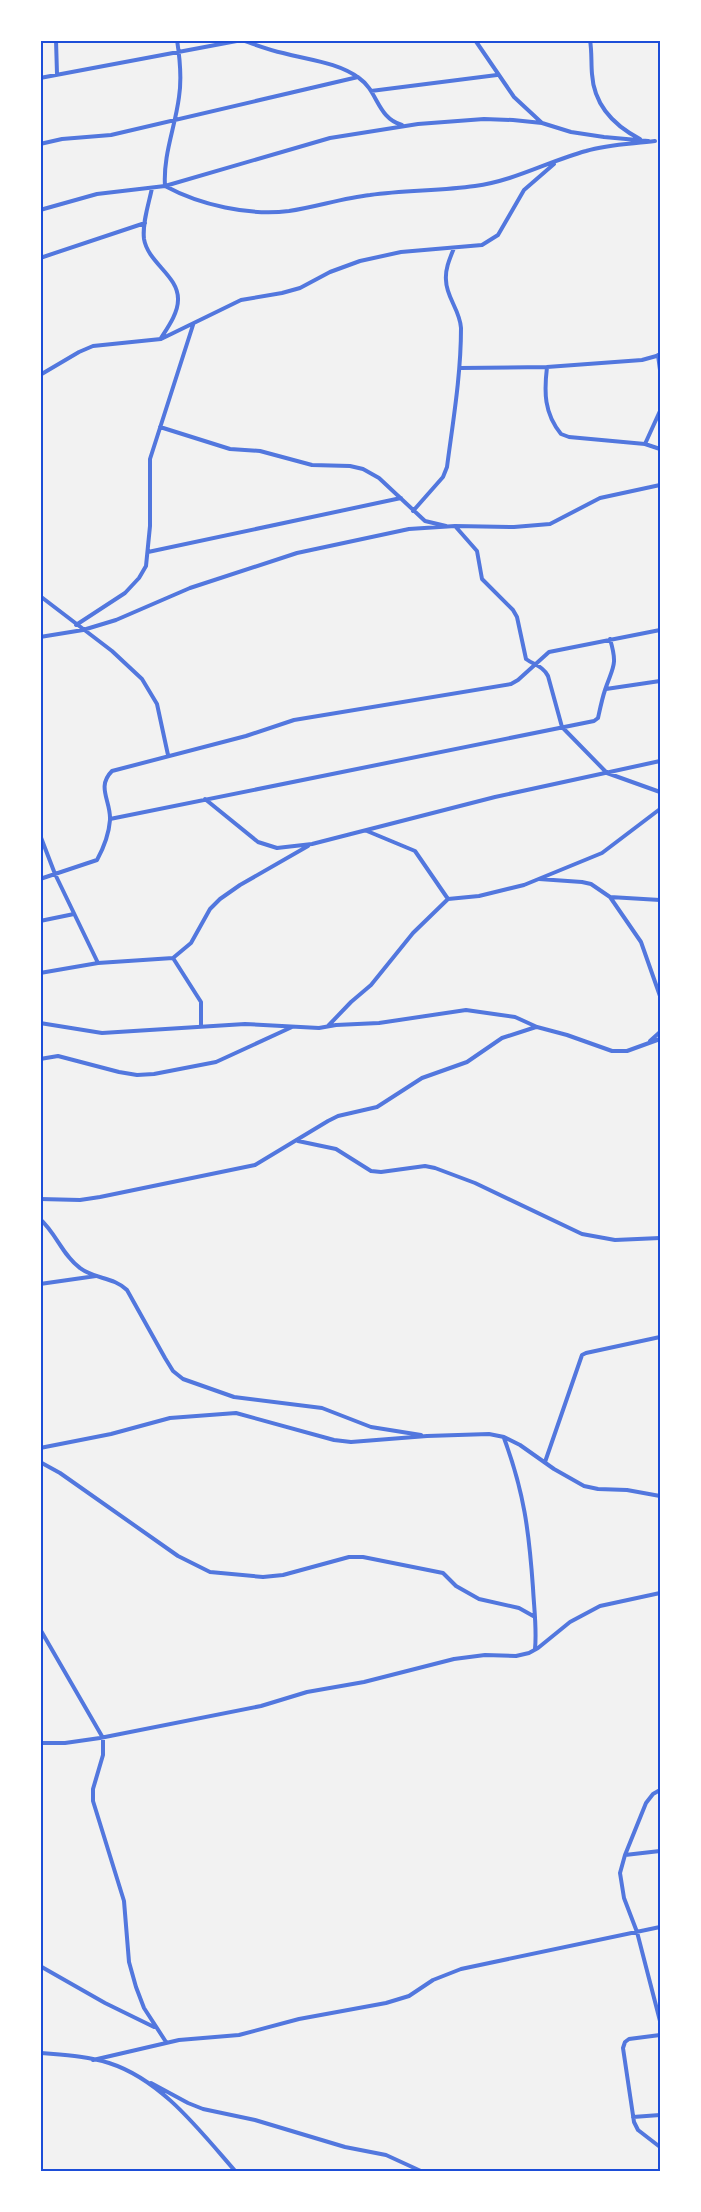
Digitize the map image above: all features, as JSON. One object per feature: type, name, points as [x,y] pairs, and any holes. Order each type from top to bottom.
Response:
[{"type":"street","points":[[56,40],[57,74]]},
{"type":"street","points":[[165,186],[164,170],[175,120],[180,81],[177,40]]},
{"type":"street","points":[[40,78],[242,40],[335,66],[358,77],[371,91],[385,115],[406,126]]},
{"type":"street","points":[[475,40],[497,75],[522,106],[542,123]]},
{"type":"street","points":[[590,40],[594,94],[610,118],[640,140]]},
{"type":"street","points":[[371,91],[497,75]]},
{"type":"street","points":[[40,144],[62,139],[101,137],[358,77]]},
{"type":"street","points":[[40,210],[97,194],[165,186],[330,138],[406,126],[484,118],[542,123],[596,136],[658,141]]},
{"type":"street","points":[[165,186],[183,196],[210,203],[244,210],[275,212],[372,195],[483,185],[600,147],[658,141]]},
{"type":"street","points":[[40,375],[93,346],[161,339],[241,300],[300,288],[330,272],[360,261],[401,252],[482,245],[498,235],[520,195],[529,184],[557,161]]},
{"type":"street","points":[[152,188],[144,239],[150,255],[176,288],[178,299],[174,315],[161,339]]},
{"type":"street","points":[[40,258],[145,223]]},
{"type":"street","points":[[413,512],[446,472],[460,368],[459,313],[447,288],[446,280],[454,248]]},
{"type":"street","points":[[76,625],[125,593],[139,578],[146,566],[149,470],[160,427],[193,324]]},
{"type":"street","points":[[460,368],[547,368],[642,360],[659,355],[660,370]]},
{"type":"street","points":[[547,368],[544,393],[546,403],[561,434],[569,437],[645,444],[660,448]]},
{"type":"street","points":[[645,444],[660,411]]},
{"type":"street","points":[[160,427],[230,449],[260,452],[312,465],[350,466],[363,469],[379,478],[425,521],[455,527],[477,551],[482,579],[513,610],[517,617],[526,659],[535,663],[548,676],[562,727],[607,773],[660,792]]},
{"type":"street","points":[[40,637],[82,630],[128,615],[190,588],[297,553],[409,530],[550,524],[600,498],[660,485]]},
{"type":"street","points":[[148,552],[401,498]]},
{"type":"street","points":[[40,596],[112,651],[142,679],[157,704],[168,755]]},
{"type":"street","points":[[40,879],[97,860],[102,852],[110,819],[104,782],[112,771],[246,736],[294,720],[511,684],[549,652],[660,630]]},
{"type":"street","points":[[110,819],[594,721],[598,718],[614,671],[615,661],[610,639]]},
{"type":"street","points":[[606,689],[660,681]]},
{"type":"street","points":[[205,799],[258,842],[277,848],[312,844],[495,797],[660,761]]},
{"type":"street","points":[[328,1026],[371,985],[413,933],[448,899],[479,896],[524,885],[602,853],[660,809]]},
{"type":"street","points":[[365,831],[415,851],[448,899]]},
{"type":"street","points":[[40,835],[55,874],[98,963]]},
{"type":"street","points":[[40,973],[98,963],[173,958],[191,943],[210,909],[220,899],[312,844]]},
{"type":"street","points":[[538,879],[591,884],[610,897],[641,942],[660,996]]},
{"type":"street","points":[[610,897],[660,900]]},
{"type":"street","points":[[40,921],[74,914]]},
{"type":"street","points":[[173,958],[201,1002],[201,1026]]},
{"type":"street","points":[[40,1023],[102,1034],[245,1024],[319,1028],[379,1023],[466,1010],[503,1014],[612,1051],[627,1051],[660,1039]]},
{"type":"street","points":[[40,1059],[58,1056],[137,1076],[153,1074],[216,1062],[293,1026]]},
{"type":"street","points":[[40,1199],[80,1200],[100,1197],[255,1165],[338,1116],[377,1107],[430,1074],[475,1059],[502,1038],[537,1027]]},
{"type":"street","points":[[648,1044],[660,1032]]},
{"type":"street","points":[[297,1141],[336,1149],[371,1171],[381,1172],[425,1166],[435,1168],[475,1183],[582,1234],[615,1240],[660,1238]]},
{"type":"street","points":[[40,1220],[50,1228],[78,1267],[96,1276],[120,1283],[128,1290],[173,1371],[189,1382],[234,1397],[322,1408],[371,1427],[427,1436]]},
{"type":"street","points":[[40,1284],[96,1276]]},
{"type":"street","points":[[545,1462],[582,1355],[660,1337]]},
{"type":"street","points":[[40,1448],[111,1434],[170,1418],[236,1413],[334,1440],[370,1442],[478,1434],[504,1437],[584,1486],[660,1496]]},
{"type":"street","points":[[504,1437],[517,1472],[529,1529],[535,1649]]},
{"type":"street","points":[[40,1462],[60,1473],[178,1556],[210,1572],[263,1577],[283,1575],[349,1557],[363,1557],[443,1573],[456,1586],[472,1595],[493,1603],[519,1608],[535,1617]]},
{"type":"street","points":[[40,1743],[65,1743],[103,1738],[261,1706],[307,1692],[364,1682],[454,1659],[485,1655],[516,1656],[535,1649],[570,1622],[600,1606],[660,1593]]},
{"type":"street","points":[[40,1629],[103,1738],[103,1755],[93,1789],[93,1801],[121,1890],[126,1914],[129,1962],[136,1987],[154,2027],[166,2043]]},
{"type":"street","points":[[660,1790],[653,1794],[646,1803],[620,1873],[624,1898],[637,1932],[660,2021]]},
{"type":"street","points":[[625,1855],[660,1851]]},
{"type":"street","points":[[93,2060],[166,2043],[193,2038],[239,2035],[299,2019],[386,2004],[409,1996],[433,1980],[461,1969],[660,1927]]},
{"type":"street","points":[[40,1965],[105,2003],[154,2027]]},
{"type":"street","points":[[660,2035],[629,2039],[623,2048],[633,2117],[638,2130],[660,2147]]},
{"type":"street","points":[[40,2053],[108,2062],[203,2109],[255,2120],[345,2147],[386,2155],[423,2172]]},
{"type":"street","points":[[151,2084],[197,2127],[234,2171]]},
{"type":"street","points":[[633,2117],[660,2115]]}]
